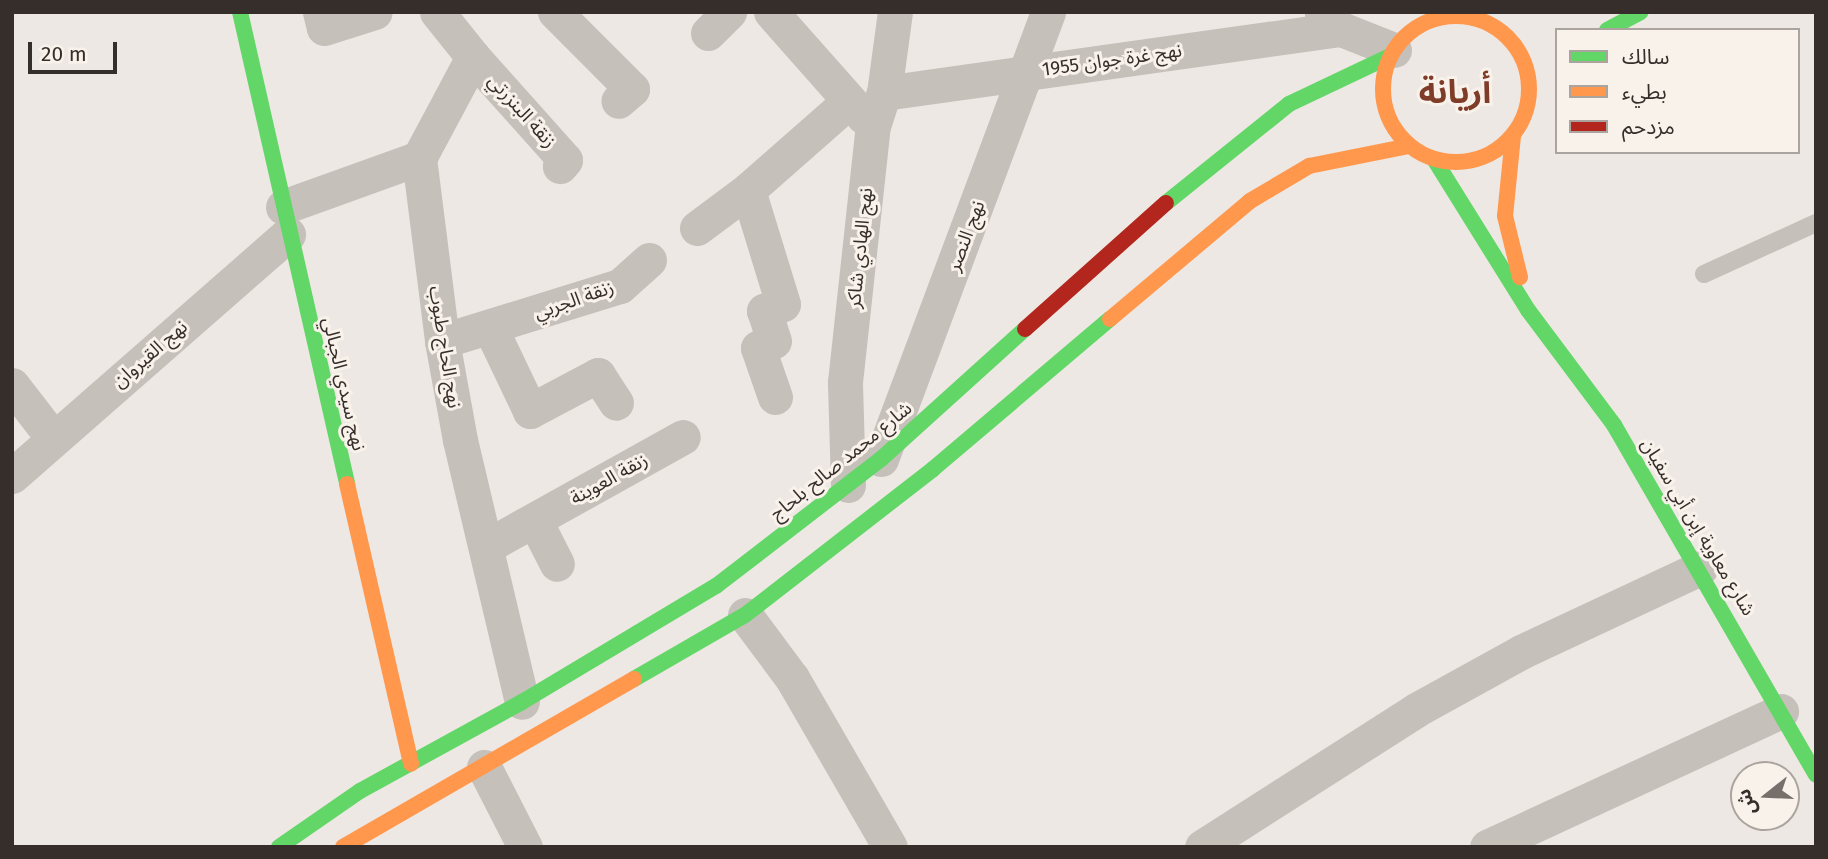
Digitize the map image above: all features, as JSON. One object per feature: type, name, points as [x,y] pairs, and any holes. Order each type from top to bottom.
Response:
[{"type":"main road","name":"نهج سيدي الجبالي","points":[[240,12],[411,764]]},
{"type":"main road","points":[[1611,28],[1641,12]]},
{"type":"main road","points":[[1527,111],[1530,87],[1526,63],[1514,42],[1476,15],[1448,16],[1420,24],[1395,50],[1383,80],[1385,104],[1394,127],[1409,146],[1434,159],[1463,163],[1482,157],[1513,136],[1527,111],[1549,84]]},
{"type":"main road","name":"شارع محمد صالح بلحاج","points":[[279,847],[360,791],[522,702],[716,586],[881,459],[1202,172],[1289,104],[1395,50]]},
{"type":"main road","name":"شارع معاوية إبن أبي سفيان","points":[[1513,136],[1505,216],[1528,310]]},
{"type":"main road","points":[[343,847],[745,615],[933,469],[1250,201],[1309,166],[1409,146]]},
{"type":"main road","name":"شارع معاوية إبن أبي سفيان","points":[[1434,159],[1528,310],[1614,425],[1700,568],[1816,775]]},
{"type":"street","points":[[320,12],[324,28],[375,12]]},
{"type":"street","points":[[286,220],[419,158],[473,57],[437,12]]},
{"type":"street","points":[[555,12],[632,89],[618,101]]},
{"type":"street","points":[[771,12],[848,102],[873,126]]},
{"type":"street","name":"نهج الهادي شاكر","points":[[848,485],[845,382],[873,126],[884,93],[895,12]]},
{"type":"street","name":"نهج النصر","points":[[881,459],[1029,71],[1048,12]]},
{"type":"street","points":[[1343,18],[1395,50]]},
{"type":"street","name":"1955 نهج غرة جوان","points":[[884,93],[1343,18]]},
{"type":"street","name":"زنقة البنزرتي","points":[[473,57],[565,160],[560,166]]},
{"type":"street","points":[[696,229],[748,190],[848,102]]},
{"type":"street","name":"نهج الحاج طبوب","points":[[419,158],[442,341],[460,440],[522,702]]},
{"type":"street","points":[[748,190],[783,304],[764,311],[775,341],[758,348],[775,397]]},
{"type":"street","name":"نهج القيروان","points":[[12,476],[286,220]]},
{"type":"street","name":"زنقة الجربي","points":[[442,341],[620,286],[649,260]]},
{"type":"street","points":[[491,327],[530,411],[598,375],[616,403]]},
{"type":"street","points":[[12,385],[53,438]]},
{"type":"street","name":"زنقة العوينة","points":[[487,546],[683,437]]},
{"type":"street","points":[[535,521],[557,564]]},
{"type":"street","points":[[1202,847],[1416,710],[1521,652],[1700,568]]},
{"type":"street","points":[[745,615],[792,678],[888,846]]},
{"type":"street","points":[[1487,847],[1781,711]]},
{"type":"street","points":[[484,767],[525,847]]},
{"type":"lane","points":[[1703,274],[1816,223]]},
{"type":"traffic: fast","points":[[240,12],[347,484]]},
{"type":"traffic: fast","points":[[1611,28],[1641,12]]},
{"type":"traffic: fast","points":[[1166,203],[1289,104],[1390,56]]},
{"type":"traffic: fast","points":[[1434,159],[1528,310],[1614,425],[1816,775]]},
{"type":"traffic: fast","points":[[634,679],[745,615],[933,469],[1110,319]]},
{"type":"traffic: fast","points":[[279,847],[360,791],[522,702],[716,586],[881,459],[1025,329]]},
{"type":"traffic: slow","points":[[1456,16],[1484,21],[1508,37],[1524,61],[1529,89],[1524,117],[1508,141],[1484,157],[1456,162],[1428,157],[1404,141],[1388,117],[1383,89],[1388,61],[1404,37],[1428,21],[1456,16]]},
{"type":"traffic: slow","points":[[1513,136],[1505,216],[1520,277]]},
{"type":"traffic: slow","points":[[1110,319],[1250,201],[1309,166],[1409,146]]},
{"type":"traffic: slow","points":[[347,484],[411,764]]},
{"type":"traffic: slow","points":[[343,847],[634,679]]},
{"type":"traffic: jam","points":[[1025,329],[1166,203]]},
{"type":"district","name":"أريانة","points":[[1455,93]]}]
